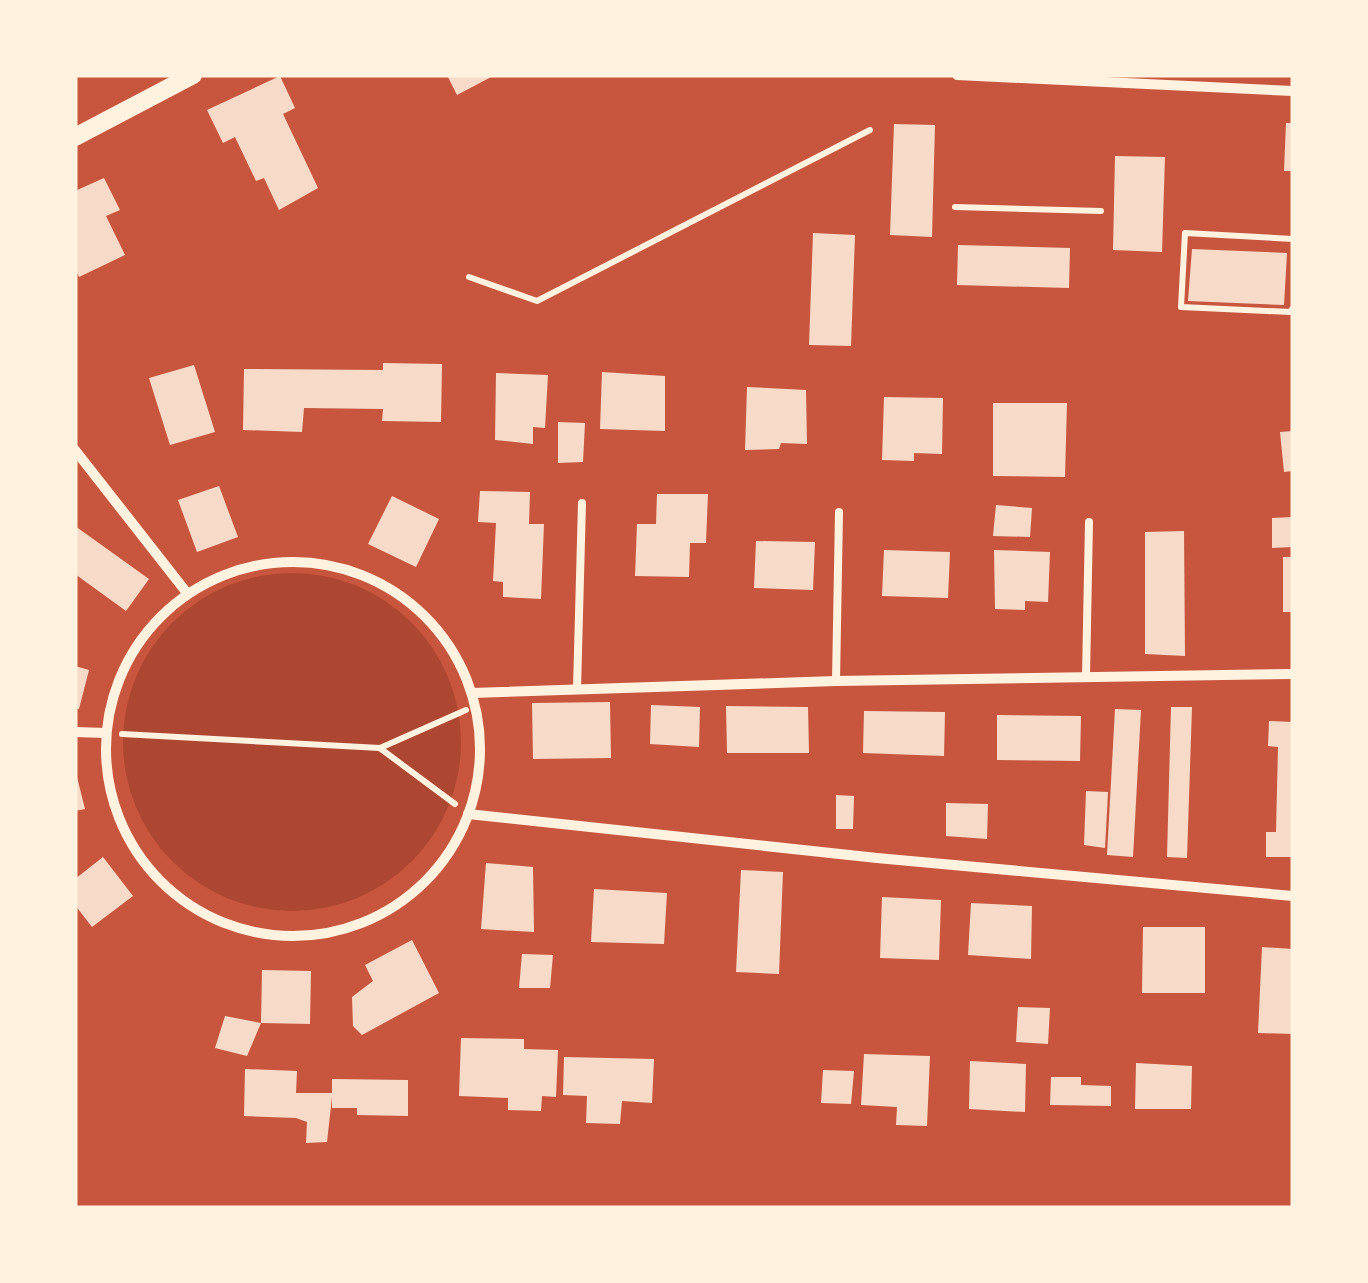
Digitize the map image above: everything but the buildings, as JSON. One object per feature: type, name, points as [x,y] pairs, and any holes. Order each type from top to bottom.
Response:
[{"type":"street","points":[[75,137],[194,75]]},
{"type":"street","points":[[957,75],[1293,91]]},
{"type":"street","points":[[75,450],[187,593]]},
{"type":"street","points":[[304,562],[358,574],[387,588],[422,614],[450,647],[472,693],[480,750],[475,793],[468,814],[437,868],[407,897],[380,914],[340,930],[310,935],[248,930],[208,916],[171,892],[144,863],[114,808],[106,766],[106,733],[114,694],[131,655],[150,628],[187,593],[240,570],[304,562]]},
{"type":"street","points":[[472,693],[836,681],[1293,674]]},
{"type":"street","points":[[75,732],[106,733]]},
{"type":"street","points":[[468,814],[897,860],[1293,896]]},
{"type":"lane","points":[[578,689],[582,503]]},
{"type":"lane","points":[[836,681],[839,512]]},
{"type":"lane","points":[[1086,676],[1089,522]]},
{"type":"path","points":[[469,277],[537,301],[870,130]]},
{"type":"path","points":[[954,207],[1101,212]]},
{"type":"path","points":[[1293,239],[1184,234],[1181,307],[1290,312],[1293,308]]},
{"type":"path","points":[[106,733],[380,748],[475,707]]},
{"type":"path","points":[[380,748],[468,814]]},
{"type":"shaded area","points":[[292,573],[325,576],[357,586],[386,601],[412,622],[433,648],[448,677],[458,709],[458,775],[448,807],[433,836],[412,862],[386,883],[357,898],[325,908],[292,911],[259,908],[227,898],[198,883],[172,862],[151,836],[136,807],[126,775],[123,742],[126,709],[136,677],[151,648],[172,622],[198,601],[227,586],[259,576]]}]
